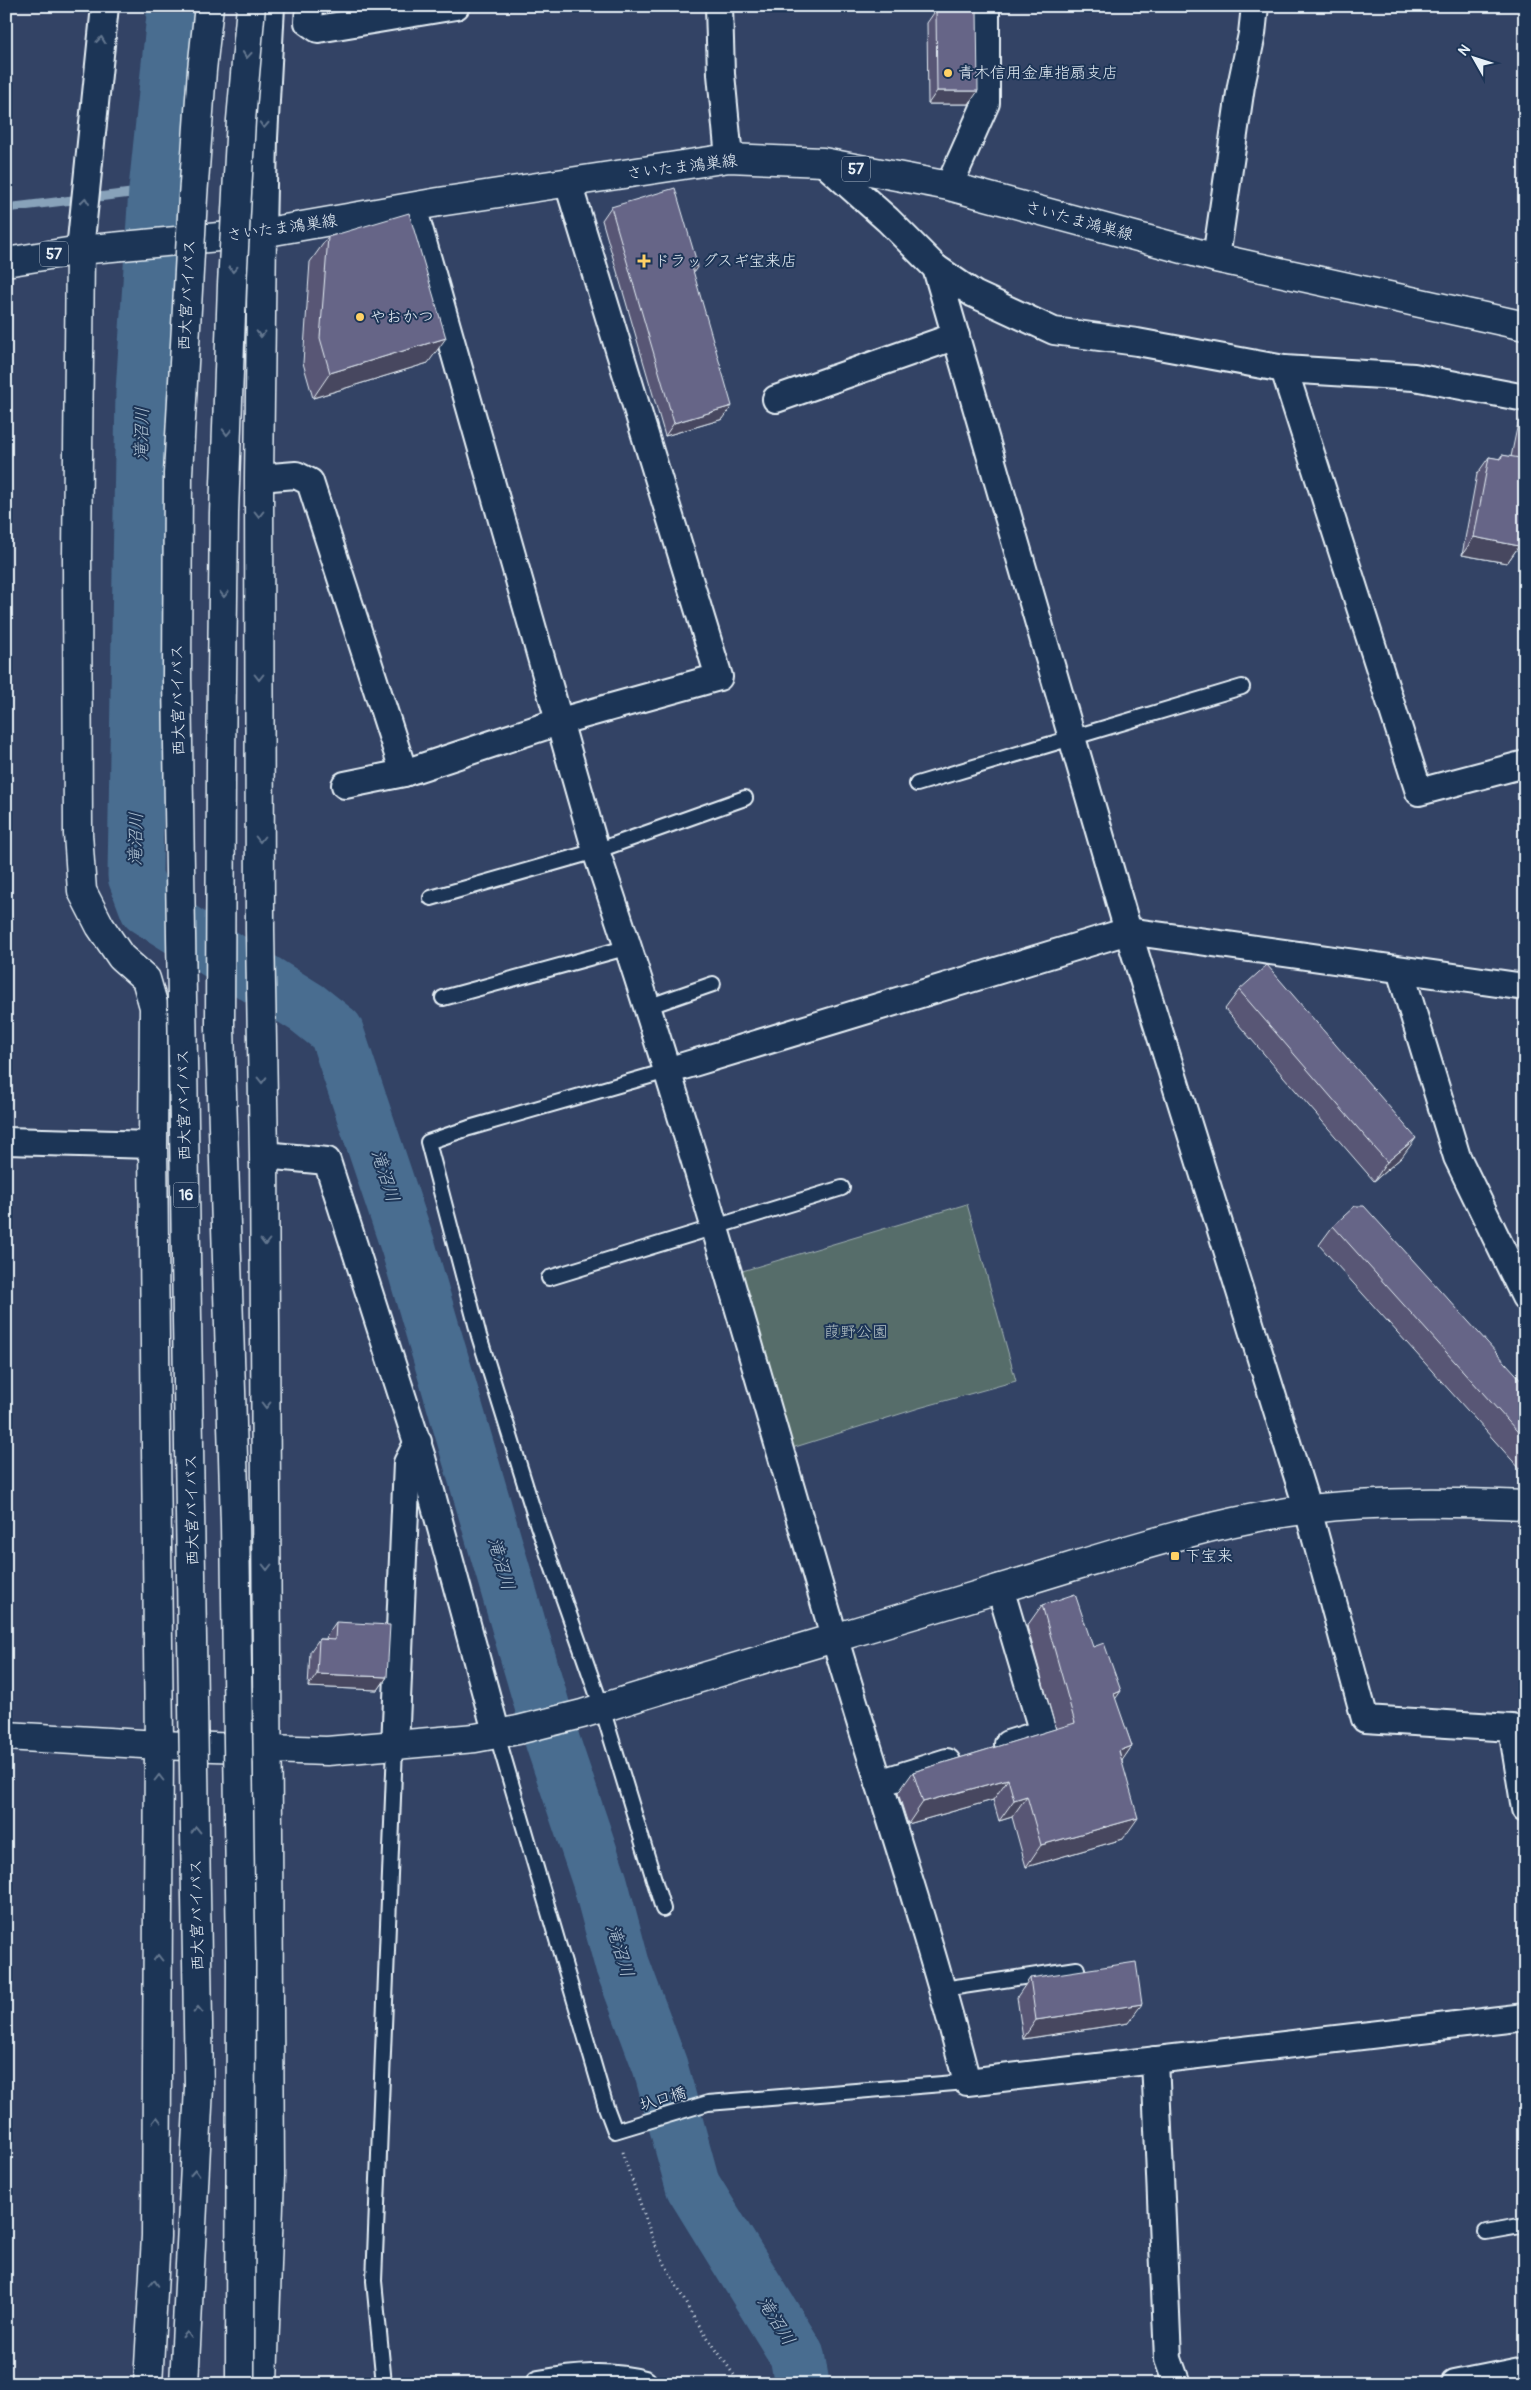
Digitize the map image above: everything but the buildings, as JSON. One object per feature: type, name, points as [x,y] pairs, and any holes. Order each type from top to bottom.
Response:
[{"type":"main road","name":"西大宮バイパス","points":[[184,2384],[200,2087],[177,688],[178,474],[193,197],[202,70],[209,6]]},
{"type":"main road","points":[[240,2384],[241,1960],[235,1532],[220,1028],[221,772],[224,513],[232,285],[241,120],[251,6]]},
{"type":"main road","name":"さいたま鴻巣線","points":[[6,262],[91,249],[262,233],[413,207],[729,158],[823,162],[949,186],[1216,258],[1525,326]]},
{"type":"main road","points":[[262,233],[259,478],[260,930],[264,1155],[270,2175],[263,2384]]},
{"type":"main road","points":[[91,249],[77,567],[78,834],[82,890],[100,926],[121,957],[146,979],[154,1007],[153,1145],[159,1746],[156,2236],[148,2384]]},
{"type":"main road","points":[[6,1736],[159,1746],[327,1751],[395,1746],[508,1732],[592,1711],[1000,1588],[1150,1544],[1223,1525],[1308,1510],[1387,1503],[1525,1504]]},
{"type":"street","points":[[91,249],[104,6]]},
{"type":"street","points":[[262,233],[264,138],[271,6]]},
{"type":"street","points":[[309,6],[308,22],[318,29],[456,6]]},
{"type":"street","points":[[719,6],[721,74],[729,158]]},
{"type":"street","points":[[949,186],[986,103],[986,6]]},
{"type":"street","points":[[1216,258],[1241,86],[1252,34],[1255,6]]},
{"type":"street","points":[[823,162],[888,220],[936,268],[974,294],[1054,331],[1137,342],[1284,369],[1414,377],[1525,398]]},
{"type":"street","points":[[346,785],[404,772],[561,721],[719,678],[568,183]]},
{"type":"street","points":[[413,207],[561,721],[596,851],[629,946],[715,1226],[835,1638],[943,1989],[967,2082],[1525,2016]]},
{"type":"street","points":[[936,268],[1128,931],[1308,1510],[1365,1719],[1512,1728],[1525,1809]]},
{"type":"street","points":[[776,399],[956,336]]},
{"type":"street","points":[[1284,369],[1419,792],[1525,764]]},
{"type":"street","points":[[259,478],[296,475],[310,482],[404,772]]},
{"type":"street","points":[[667,1071],[1128,931],[1525,987]]},
{"type":"street","points":[[1400,970],[1457,1157],[1525,1297]]},
{"type":"street","points":[[6,1141],[153,1145]]},
{"type":"street","points":[[264,1155],[327,1162],[418,1442],[508,1732]]},
{"type":"street","points":[[395,1746],[407,1463],[418,1442]]},
{"type":"street","points":[[879,1783],[1042,1734],[1000,1588]]},
{"type":"street","points":[[1155,2060],[1168,2359],[1176,2384]]},
{"type":"street","points":[[1455,2384],[1525,2370]]},
{"type":"street","points":[[539,2384],[564,2380],[622,2378],[644,2384]]},
{"type":"lane","points":[[917,784],[1242,687]]},
{"type":"lane","points":[[431,898],[596,851],[745,798]]},
{"type":"lane","points":[[443,998],[629,946]]},
{"type":"lane","points":[[647,1007],[713,984]]},
{"type":"lane","points":[[663,1910],[592,1711],[538,1526],[479,1336],[428,1142],[469,1128],[667,1071]]},
{"type":"lane","points":[[550,1278],[842,1188]]},
{"type":"lane","points":[[508,1732],[603,2097],[622,2130]]},
{"type":"lane","points":[[384,2384],[374,2281],[395,1746]]},
{"type":"lane","points":[[943,1989],[1076,1969]]},
{"type":"lane","name":"圦口橋","points":[[622,2130],[708,2103],[967,2082]]},
{"type":"lane","points":[[1486,2232],[1525,2225]]},
{"type":"path","points":[[622,2130],[655,2245],[692,2315],[734,2375],[735,2384]]},
{"type":"green space","name":"葭野公園","points":[[967,1204],[1016,1381],[919,1408],[792,1448],[739,1272]]},
{"type":"waterway","name":"滝沼川","points":[[175,6],[156,190],[143,392],[135,876],[147,908],[307,1008],[336,1031],[408,1246],[553,1743],[600,1882],[622,1964],[660,2066],[693,2186],[797,2355],[802,2384]]},
{"type":"waterway","points":[[6,208],[156,190]]},
{"type":"place","name":"青木信用金庫指扇支店","points":[[948,73]]},
{"type":"place","name":"ドラッグスギ宝来店","points":[[644,261]]},
{"type":"place","name":"やおかつ","points":[[360,317]]},
{"type":"place","name":"下宝来","points":[[1175,1556]]}]
